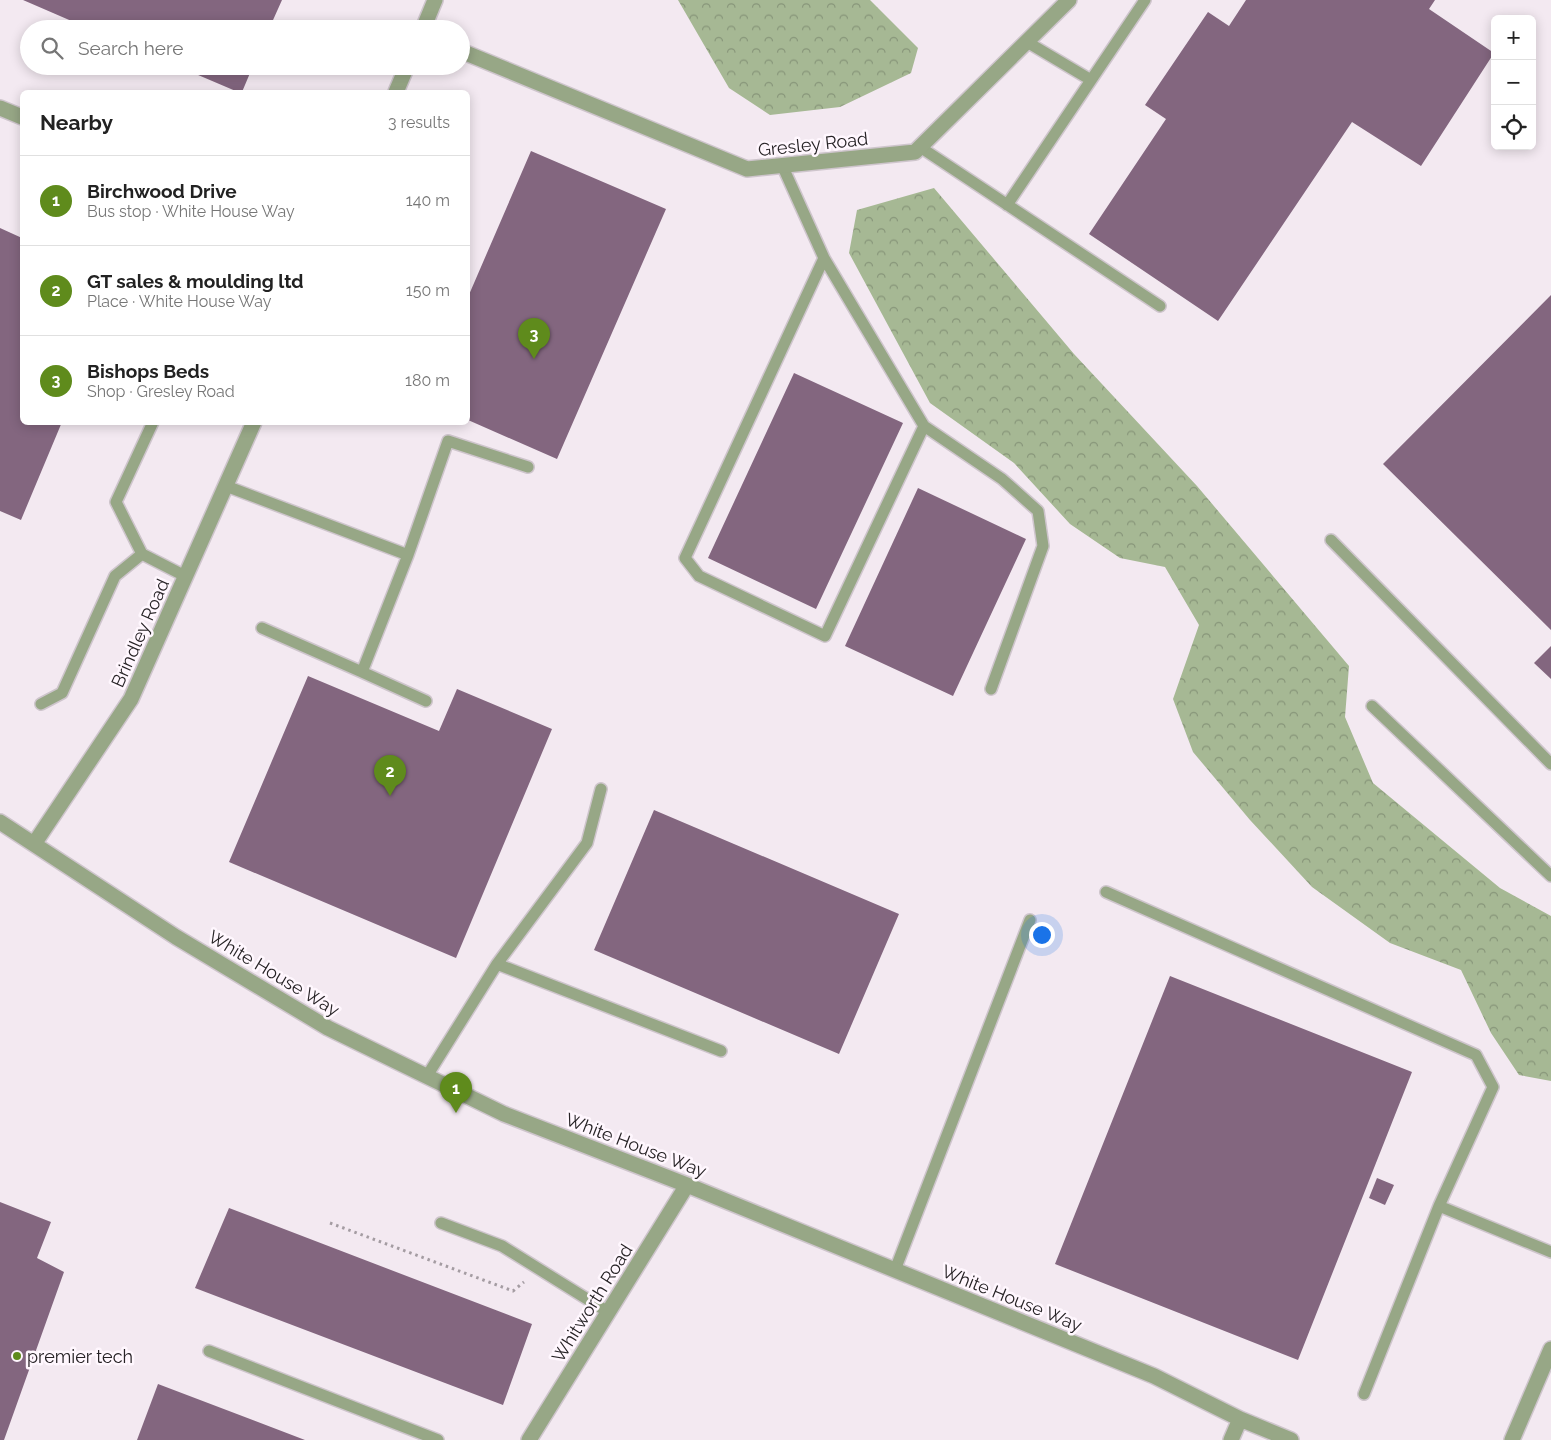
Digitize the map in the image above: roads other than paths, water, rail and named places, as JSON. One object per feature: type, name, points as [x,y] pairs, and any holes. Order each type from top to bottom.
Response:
[{"type":"street","points":[[427,20],[435,0]]},
{"type":"street","name":"Gresley Road","points":[[470,55],[747,169],[782,166],[915,152],[1069,0]]},
{"type":"street","points":[[397,90],[403,75]]},
{"type":"street","points":[[0,108],[20,116]]},
{"type":"street","name":"Brindley Road","points":[[34,844],[131,699],[253,425]]},
{"type":"street","name":"White House Way","points":[[0,822],[176,937],[328,1028],[504,1114],[687,1185],[1154,1376],[1240,1419],[1291,1440]]},
{"type":"street","name":"Whitworth Road","points":[[529,1440],[687,1185]]},
{"type":"street","points":[[1512,1440],[1551,1349]]},
{"type":"street","points":[[1231,1440],[1240,1419]]},
{"type":"lane","points":[[1007,204],[1145,0]]},
{"type":"lane","points":[[1027,42],[1091,80]]},
{"type":"lane","points":[[920,147],[1160,306]]},
{"type":"lane","points":[[782,166],[824,258],[924,426],[1002,479],[1038,511],[1043,546],[990,688]]},
{"type":"lane","points":[[824,258],[685,558],[699,576],[825,636],[924,426]]},
{"type":"lane","points":[[152,425],[116,502],[142,554],[185,576]]},
{"type":"lane","points":[[362,672],[408,555],[448,441],[528,467]]},
{"type":"lane","points":[[226,486],[408,555]]},
{"type":"lane","points":[[1331,540],[1551,764]]},
{"type":"lane","points":[[41,704],[62,693],[115,576],[142,554]]},
{"type":"lane","points":[[262,628],[426,701]]},
{"type":"lane","points":[[1372,706],[1551,876]]},
{"type":"lane","points":[[427,1076],[497,964],[587,844],[601,789]]},
{"type":"lane","points":[[1106,892],[1476,1055],[1493,1087],[1439,1206],[1364,1394]]},
{"type":"lane","points":[[895,1270],[1030,920]]},
{"type":"lane","points":[[497,964],[721,1051]]},
{"type":"lane","points":[[1439,1206],[1551,1252]]},
{"type":"lane","points":[[441,1224],[502,1246],[608,1312]]},
{"type":"lane","points":[[209,1351],[438,1440]]},
{"type":"place","name":"Bishops Beds","points":[[534,359]]},
{"type":"place","name":"GT sales & moulding ltd","points":[[390,796]]},
{"type":"place","name":"Birchwood Drive","points":[[456,1113]]},
{"type":"place","name":"premier tech","points":[[17,1356]]}]
